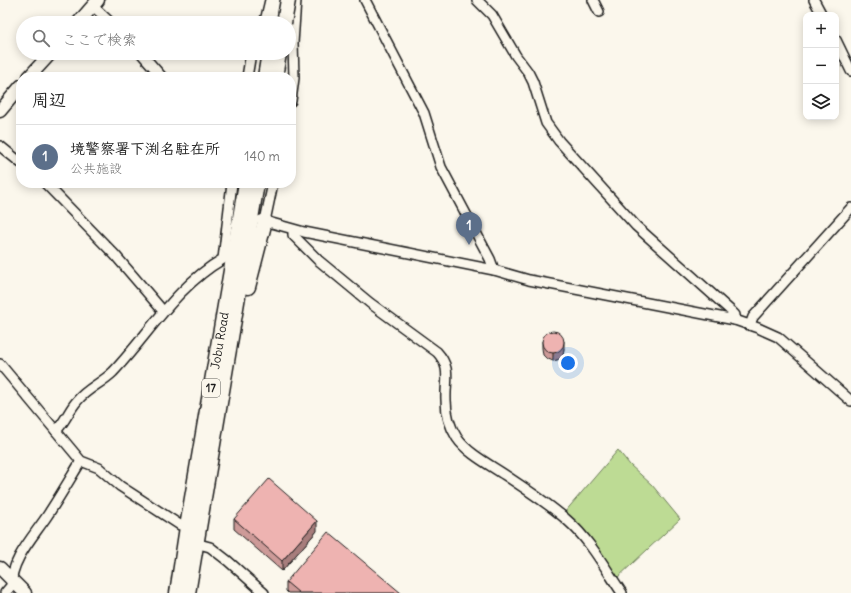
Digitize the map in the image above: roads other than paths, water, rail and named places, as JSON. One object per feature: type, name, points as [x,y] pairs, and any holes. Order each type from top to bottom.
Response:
[{"type":"highway","points":[[275,16],[278,0]]},
{"type":"highway","points":[[287,16],[293,1]]},
{"type":"highway","points":[[266,72],[268,60]]},
{"type":"highway","points":[[276,72],[278,60]]},
{"type":"highway","name":"Jobu Road","points":[[177,593],[245,188]]},
{"type":"highway","name":"Jobu Road","points":[[188,593],[195,543],[256,188]]},
{"type":"highway","points":[[221,395],[238,342],[261,220]]},
{"type":"main road","points":[[84,16],[96,2]]},
{"type":"main road","points":[[34,72],[45,60]]},
{"type":"main road","points":[[0,111],[16,92]]},
{"type":"main road","points":[[0,568],[24,593]]},
{"type":"street","points":[[266,16],[270,0]]},
{"type":"street","points":[[281,0],[293,1],[293,16]]},
{"type":"street","points":[[366,0],[424,113],[441,167],[490,259],[494,270]]},
{"type":"street","points":[[477,0],[492,15],[516,56],[528,72],[533,82],[546,123],[554,136],[636,226],[731,311],[735,315],[735,320]]},
{"type":"street","points":[[593,0],[599,12]]},
{"type":"street","points":[[814,0],[820,12]]},
{"type":"street","points":[[96,2],[106,16]]},
{"type":"street","points":[[839,46],[851,71]]},
{"type":"street","points":[[147,60],[158,72]]},
{"type":"street","points":[[248,72],[250,60]]},
{"type":"street","points":[[293,60],[294,72]]},
{"type":"street","points":[[0,146],[16,159]]},
{"type":"street","points":[[50,188],[115,255],[163,311]]},
{"type":"street","points":[[56,431],[76,401],[112,373],[163,311],[191,283],[223,259],[232,214],[232,188]]},
{"type":"street","points":[[271,188],[261,220],[293,230],[494,270],[529,280],[735,320],[750,325],[778,337],[851,401]]},
{"type":"street","points":[[750,325],[753,317],[851,208]]},
{"type":"street","points":[[293,230],[293,235],[318,260],[370,303],[442,357],[446,367],[446,411],[457,438],[463,445],[476,455],[567,520],[589,543],[622,593]]},
{"type":"street","points":[[0,364],[81,461],[99,468],[129,492],[180,525],[187,527]]},
{"type":"street","points":[[5,593],[11,586],[11,579],[22,551],[47,516],[81,461]]},
{"type":"street","points":[[195,543],[210,547],[264,593]]},
{"type":"place","name":"境警察署下渕名駐在所","points":[[469,245]]}]
